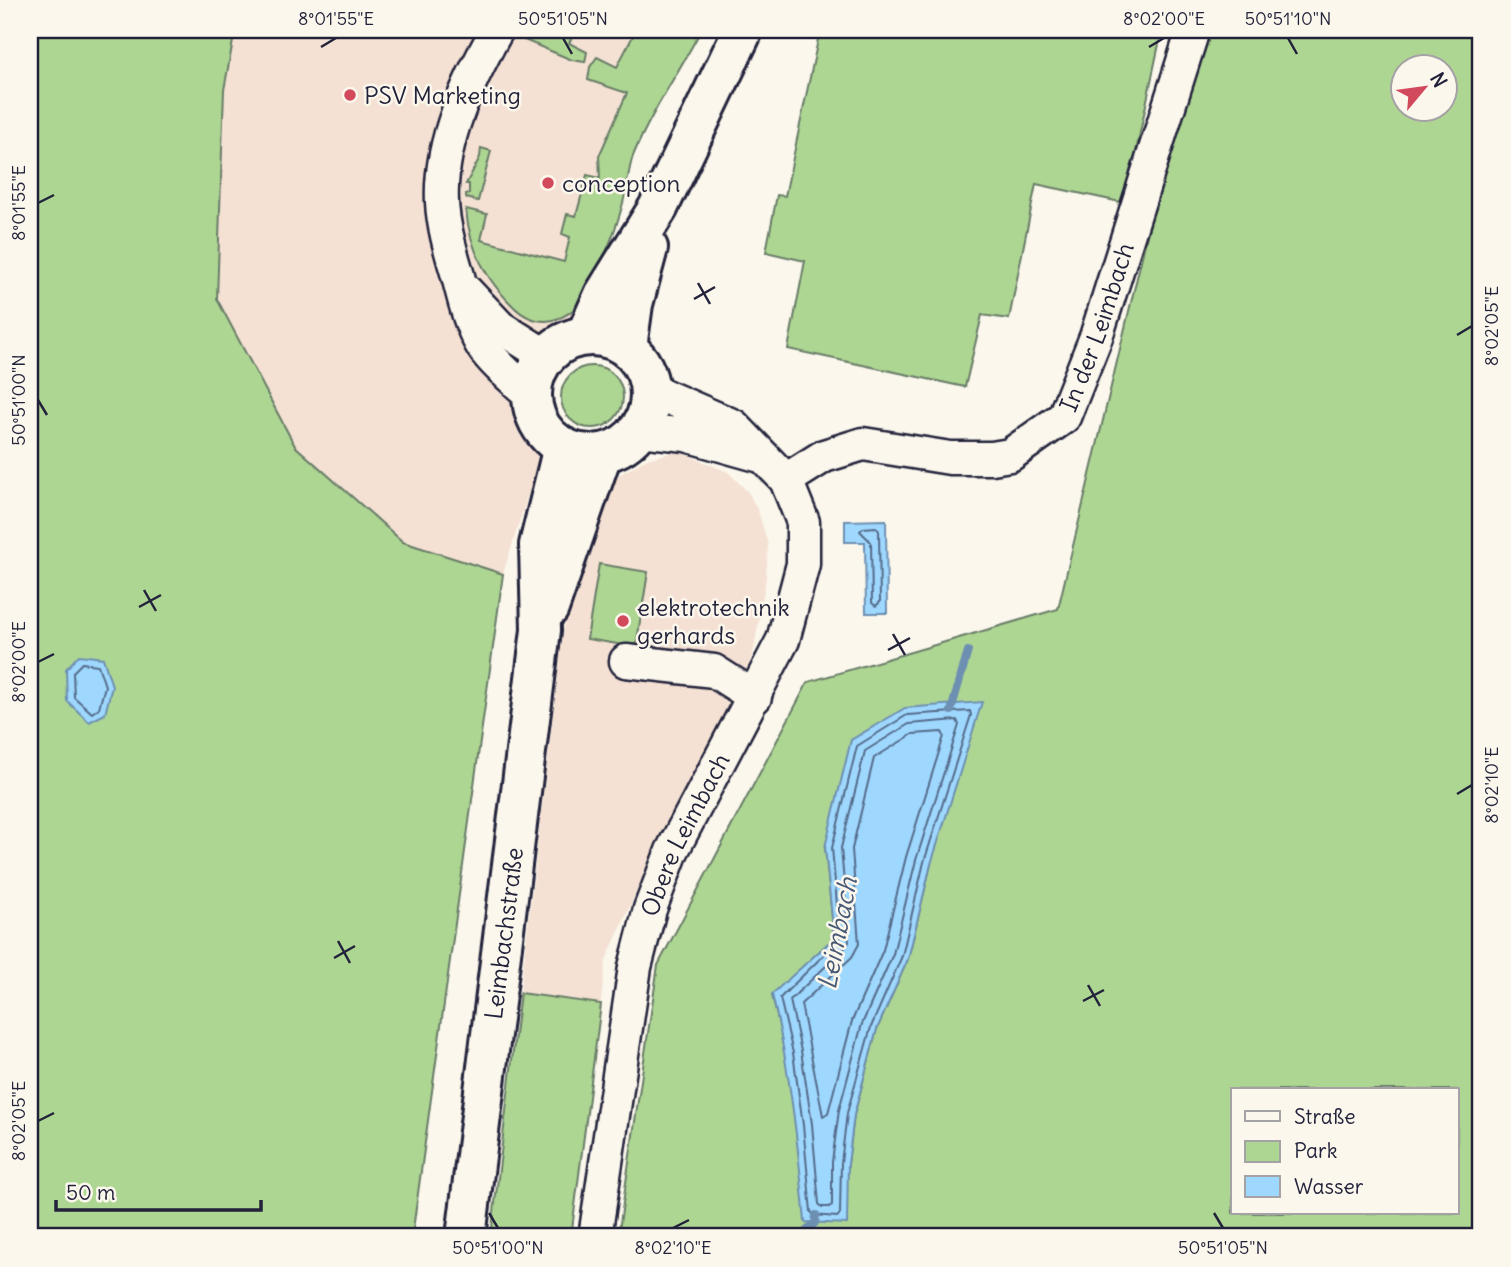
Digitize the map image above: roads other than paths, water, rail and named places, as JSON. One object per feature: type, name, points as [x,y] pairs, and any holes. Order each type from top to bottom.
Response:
[{"type":"main road","points":[[586,335],[604,295],[658,208],[743,30]]},
{"type":"main road","points":[[627,347],[633,304],[658,208]]},
{"type":"main road","points":[[586,335],[608,337],[627,347],[644,366],[651,390],[649,411],[639,430],[622,446],[602,454],[582,454],[563,447],[547,434],[536,417],[532,396],[538,368],[546,356],[571,338],[586,335]]},
{"type":"main road","name":"Leimbachstraße","points":[[466,1237],[541,629],[539,545],[563,447]]},
{"type":"main road","name":"Leimbachstraße","points":[[541,629],[602,454]]},
{"type":"street","points":[[497,30],[478,63],[456,118],[444,162],[442,202],[460,284],[483,348],[532,396]]},
{"type":"street","name":"In der Leimbach","points":[[776,468],[863,444],[950,458],[1010,455],[1064,417],[1096,337],[1193,30]]},
{"type":"street","points":[[460,284],[500,327],[546,356]]},
{"type":"street","name":"Obere Leimbach","points":[[595,1237],[635,967],[650,909],[672,851],[783,640],[803,564],[803,522],[776,468],[734,426],[651,390]]},
{"type":"street","points":[[639,430],[686,435],[776,468]]},
{"type":"street","points":[[626,661],[714,671],[755,696]]},
{"type":"water","points":[[886,520],[887,613],[866,613],[865,542],[845,542],[845,521]]},
{"type":"water","points":[[79,655],[103,658],[112,686],[105,714],[89,722],[67,701],[66,669]]},
{"type":"water","points":[[982,702],[931,864],[908,959],[877,1029],[854,1115],[848,1164],[847,1224],[805,1222],[793,1108],[772,994],[834,938],[825,847],[851,740],[905,708]]},
{"type":"waterway","name":"Leimbach","points":[[951,711],[968,651]]},
{"type":"waterway","name":"Leimbach","points":[[800,1237],[815,1223],[816,1215]]},
{"type":"place","name":"PSV Marketing","points":[[350,95]]},
{"type":"place","name":"conception","points":[[548,183]]},
{"type":"place","name":"elektrotechnik gerhards","points":[[623,621]]}]
